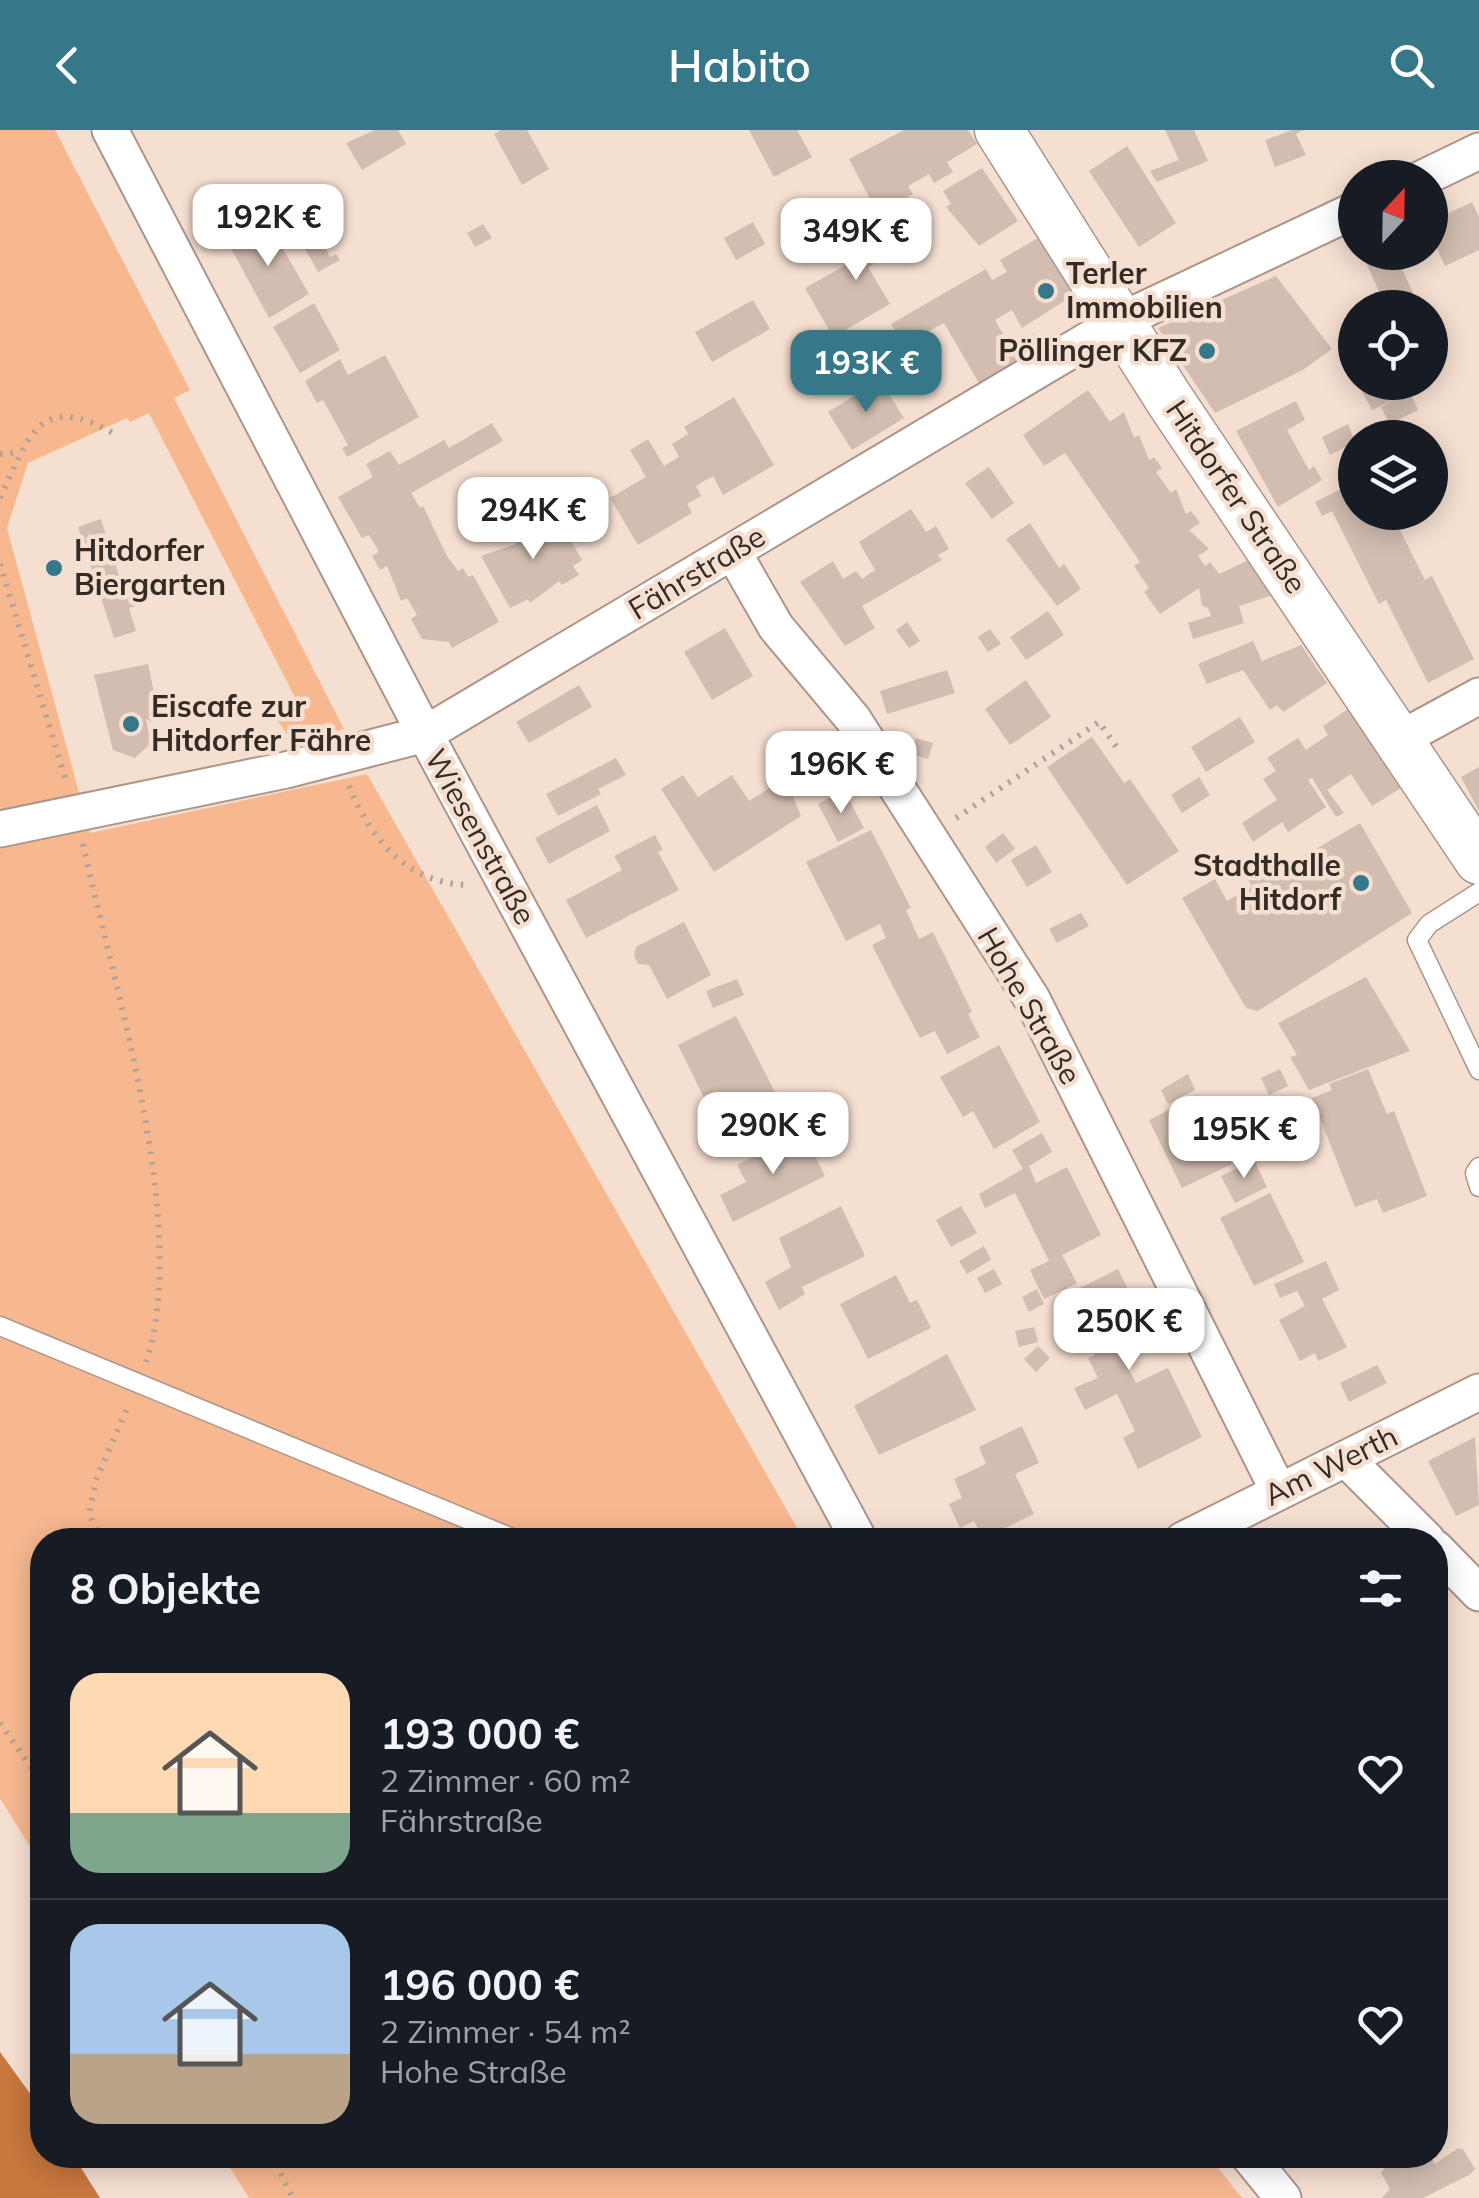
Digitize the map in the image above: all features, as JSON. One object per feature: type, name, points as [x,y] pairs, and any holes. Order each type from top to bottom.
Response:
[{"type":"street","name":"Wiesenstraße","points":[[110,130],[424,734],[853,1528]]},
{"type":"street","name":"Hitdorfer Straße","points":[[999,130],[1169,399],[1479,860]]},
{"type":"street","points":[[1448,166],[1479,151]]},
{"type":"street","name":"Fährstraße","points":[[0,829],[77,816],[424,734],[1122,320],[1338,218]]},
{"type":"street","name":"Hohe Straße","points":[[733,552],[776,627],[854,719],[926,838],[1032,999],[1278,1490]]},
{"type":"street","points":[[1400,740],[1479,696]]},
{"type":"street","name":"Am Werth","points":[[1206,1528],[1479,1392]]},
{"type":"street","points":[[1347,1460],[1415,1528]]},
{"type":"street","points":[[1448,1561],[1479,1592]]},
{"type":"street","points":[[1259,2168],[1283,2198]]},
{"type":"lane","points":[[1479,892],[1430,924],[1417,940],[1479,1070]]},
{"type":"lane","points":[[1479,1166],[1475,1173],[1479,1187]]},
{"type":"lane","points":[[0,1326],[488,1528]]},
{"type":"path","points":[[0,498],[21,452],[40,425],[54,416],[84,417],[113,434]]},
{"type":"path","points":[[0,454],[21,452]]},
{"type":"path","points":[[0,564],[77,816],[144,1116],[159,1245],[158,1324],[139,1381],[96,1480],[88,1513],[95,1528]]},
{"type":"path","points":[[926,838],[1098,722],[1120,752]]},
{"type":"path","points":[[337,757],[354,798],[394,859],[414,874],[438,883],[467,886],[500,874]]},
{"type":"path","points":[[0,1723],[30,1765]]},
{"type":"path","points":[[278,2168],[294,2198]]},
{"type":"shaded area","points":[[0,130],[55,130],[190,390],[174,398],[344,729],[293,743],[278,721],[301,709],[149,413],[130,422],[127,418],[28,463],[7,528],[90,833],[367,774],[797,1528],[30,1528],[30,1847],[0,1798]]},
{"type":"shaded area","points":[[0,2052],[30,2093],[30,2168],[81,2168],[100,2198],[0,2198]]},
{"type":"shaded area","points":[[230,2168],[1218,2168],[1242,2198],[249,2198]]},
{"type":"building","points":[[375,130],[398,130],[406,144],[362,170],[346,143]]},
{"type":"building","points":[[501,130],[527,130],[549,169],[522,185],[494,134]]},
{"type":"building","points":[[749,130],[797,130],[812,157],[774,177]]},
{"type":"building","points":[[904,130],[968,130],[977,144],[947,162],[953,172],[934,183],[929,174],[908,186],[913,194],[878,214],[849,159]]},
{"type":"building","points":[[1165,130],[1194,130],[1208,161],[1157,182],[1150,171],[1179,160]]},
{"type":"building","points":[[1304,130],[1296,134],[1306,155],[1275,167],[1265,140]]},
{"type":"building","points":[[1127,146],[1176,223],[1139,247],[1089,171]]},
{"type":"building","points":[[982,168],[1018,221],[979,246],[946,207],[951,204],[943,191]]},
{"type":"building","points":[[1472,202],[1479,217],[1479,250],[1448,265],[1448,213]]},
{"type":"building","points":[[893,220],[907,244],[868,267],[890,304],[833,337],[805,288],[862,256],[854,242]]},
{"type":"building","points":[[267,221],[309,294],[269,318],[228,243]]},
{"type":"building","points":[[753,222],[765,244],[736,260],[724,238]]},
{"type":"building","points":[[483,224],[492,238],[475,247],[467,233]]},
{"type":"building","points":[[323,229],[326,237],[321,240],[330,257],[336,254],[340,260],[318,272],[301,242]]},
{"type":"building","points":[[1038,238],[1075,294],[1022,328],[1012,310],[995,320],[1011,348],[1035,333],[1043,346],[980,385],[944,323],[903,345],[891,324],[986,269],[992,280],[1007,272],[1000,260]]},
{"type":"building","points":[[1369,270],[1402,270],[1412,290],[1379,290]]},
{"type":"building","points":[[1276,276],[1332,349],[1303,370],[1215,413],[1158,328]]},
{"type":"building","points":[[753,300],[770,329],[712,362],[695,332]]},
{"type":"building","points":[[314,303],[340,350],[300,373],[273,327]]},
{"type":"building","points":[[385,355],[419,417],[347,457],[342,448],[348,445],[323,400],[317,403],[305,381],[340,359],[348,375]]},
{"type":"building","points":[[880,380],[904,418],[852,450],[828,412]]},
{"type":"building","points":[[1088,390],[1110,422],[1124,412],[1134,438],[1139,435],[1149,460],[1154,457],[1162,468],[1156,472],[1171,493],[1176,489],[1186,514],[1191,511],[1200,523],[1189,530],[1209,549],[1198,556],[1205,566],[1210,562],[1219,574],[1251,559],[1273,595],[1239,606],[1244,623],[1193,639],[1188,623],[1211,616],[1208,608],[1202,606],[1199,588],[1160,614],[1144,592],[1149,588],[1134,566],[1140,562],[1065,453],[1044,466],[1023,435]]},
{"type":"building","points":[[734,397],[774,465],[723,495],[713,476],[696,486],[701,496],[687,504],[692,513],[638,545],[610,498],[646,477],[630,450],[648,439],[664,466],[679,457],[672,444],[688,434],[684,427]]},
{"type":"building","points":[[1367,400],[1393,400],[1372,410]]},
{"type":"building","points":[[1393,400],[1414,400],[1418,410],[1398,420],[1388,420],[1381,407]]},
{"type":"building","points":[[1296,401],[1305,420],[1287,430],[1309,470],[1314,466],[1322,480],[1278,507],[1236,431]]},
{"type":"building","points":[[492,423],[503,441],[411,493],[420,508],[423,506],[447,556],[458,571],[463,568],[468,577],[473,575],[499,622],[452,648],[449,642],[422,639],[411,619],[417,615],[407,598],[401,601],[387,566],[380,570],[372,556],[379,552],[369,535],[362,538],[338,497],[373,477],[366,464],[390,451],[399,465],[444,440],[449,448]]},
{"type":"building","points":[[1338,429],[1338,451],[1330,455],[1322,437]]},
{"type":"building","points":[[989,467],[1014,503],[992,519],[965,483]]},
{"type":"building","points":[[1338,490],[1338,523],[1332,511],[1322,516],[1315,502]]},
{"type":"building","points":[[911,509],[926,532],[936,526],[949,549],[938,555],[942,560],[862,606],[875,628],[845,646],[800,582],[833,561],[843,579],[856,571],[862,579],[875,570],[859,542]]},
{"type":"building","points":[[545,515],[555,534],[564,529],[582,560],[573,566],[579,575],[562,585],[559,581],[530,603],[528,599],[510,608],[481,556],[516,544],[511,534]]},
{"type":"building","points":[[101,519],[126,598],[137,594],[140,605],[129,608],[136,631],[114,638],[78,527]]},
{"type":"building","points":[[1030,523],[1059,568],[1064,564],[1081,589],[1057,606],[1006,539]]},
{"type":"building","points":[[1342,530],[1400,530],[1425,580],[1432,576],[1474,659],[1428,683],[1386,600],[1379,604]]},
{"type":"building","points":[[1048,611],[1064,635],[1026,660],[1010,637]]},
{"type":"building","points":[[907,622],[920,641],[909,648],[896,630]]},
{"type":"building","points":[[725,628],[753,676],[712,700],[684,652]]},
{"type":"building","points":[[990,629],[1001,644],[988,652],[978,637]]},
{"type":"building","points":[[1253,641],[1262,661],[1301,645],[1327,683],[1283,712],[1277,705],[1270,710],[1243,670],[1207,684],[1198,664]]},
{"type":"building","points":[[148,664],[159,716],[152,722],[146,719],[151,743],[135,758],[113,750],[94,675]]},
{"type":"building","points":[[947,670],[955,693],[887,714],[880,691]]},
{"type":"building","points":[[1026,680],[1051,717],[1010,745],[985,709]]},
{"type":"building","points":[[579,685],[592,707],[529,743],[516,722]]},
{"type":"building","points":[[1351,707],[1403,787],[1372,806],[1351,774],[1327,790],[1344,813],[1336,817],[1312,778],[1308,780],[1326,807],[1288,832],[1282,822],[1253,842],[1242,823],[1277,800],[1263,779],[1276,771],[1267,758],[1298,738],[1306,750],[1328,735],[1323,726]]},
{"type":"building","points":[[1240,717],[1255,742],[1206,772],[1191,747]]},
{"type":"building","points":[[1092,737],[1124,783],[1130,779],[1179,851],[1127,885],[1047,767]]},
{"type":"building","points":[[916,738],[933,743],[928,759],[912,754]]},
{"type":"building","points":[[616,758],[626,775],[598,789],[601,794],[558,816],[546,794]]},
{"type":"building","points":[[1479,767],[1479,811],[1461,777]]},
{"type":"building","points":[[683,775],[698,797],[732,775],[749,801],[779,782],[789,797],[792,794],[801,816],[714,872],[661,789]]},
{"type":"building","points":[[1199,777],[1210,795],[1182,813],[1171,795]]},
{"type":"building","points":[[844,790],[864,828],[838,842],[818,804]]},
{"type":"building","points":[[597,805],[610,831],[549,864],[535,838]]},
{"type":"building","points":[[1360,823],[1412,913],[1258,1011],[1246,1008],[1182,898],[1215,879],[1227,901],[1252,886],[1245,875],[1255,862],[1277,849],[1287,866]]},
{"type":"building","points":[[871,830],[911,908],[906,910],[919,939],[933,932],[972,1012],[968,1014],[980,1037],[947,1054],[935,1031],[920,1038],[903,1006],[872,945],[886,938],[880,924],[846,941],[806,862]]},
{"type":"building","points":[[1003,833],[1015,849],[996,863],[985,847]]},
{"type":"building","points":[[655,835],[663,850],[658,852],[679,890],[586,938],[566,900],[622,870],[614,856]]},
{"type":"building","points":[[1036,845],[1052,872],[1027,887],[1011,860]]},
{"type":"building","points":[[1081,913],[1089,926],[1057,943],[1049,929]]},
{"type":"building","points":[[684,922],[711,975],[667,999],[649,965],[638,964],[634,956],[636,947]]},
{"type":"building","points":[[1366,977],[1410,1051],[1309,1090],[1290,1057],[1297,1055],[1278,1023]]},
{"type":"building","points":[[737,979],[744,995],[713,1008],[706,991]]},
{"type":"building","points":[[736,1016],[776,1094],[717,1124],[678,1045]]},
{"type":"building","points":[[999,1045],[1040,1122],[994,1149],[973,1111],[963,1117],[940,1077]]},
{"type":"building","points":[[1280,1069],[1288,1086],[1269,1095],[1261,1078]]},
{"type":"building","points":[[1368,1069],[1387,1114],[1394,1111],[1427,1196],[1383,1213],[1377,1199],[1355,1207],[1312,1098],[1332,1090],[1329,1084]]},
{"type":"building","points":[[1188,1074],[1195,1090],[1168,1104],[1161,1090]]},
{"type":"building","points":[[1198,1095],[1232,1164],[1182,1188],[1149,1120]]},
{"type":"building","points":[[803,1132],[825,1176],[733,1222],[720,1195],[746,1182],[737,1165]]},
{"type":"building","points":[[1042,1133],[1052,1152],[1029,1166],[1036,1183],[1067,1167],[1101,1235],[1062,1255],[1077,1283],[1044,1299],[1030,1270],[1049,1261],[1015,1193],[985,1208],[979,1194],[1023,1169],[1012,1150]]},
{"type":"building","points":[[1254,1160],[1267,1187],[1235,1203],[1221,1176]]},
{"type":"building","points":[[1270,1193],[1304,1262],[1254,1286],[1220,1218]]},
{"type":"building","points":[[841,1206],[865,1256],[802,1287],[805,1294],[779,1310],[765,1282],[791,1267],[779,1238]]},
{"type":"building","points":[[961,1206],[977,1233],[951,1247],[936,1220]]},
{"type":"building","points":[[984,1246],[991,1260],[967,1274],[959,1261]]},
{"type":"building","points":[[1326,1261],[1339,1290],[1322,1299],[1347,1347],[1318,1361],[1315,1353],[1300,1361],[1279,1320],[1305,1306],[1297,1291],[1280,1298],[1274,1284]]},
{"type":"building","points":[[994,1269],[1002,1284],[985,1293],[977,1278]]},
{"type":"building","points":[[1118,1269],[1148,1330],[1117,1345],[1136,1383],[1168,1368],[1202,1437],[1138,1469],[1123,1438],[1135,1431],[1117,1394],[1085,1410],[1074,1388],[1098,1378],[1088,1358],[1095,1355],[1066,1295]]},
{"type":"building","points":[[896,1275],[910,1303],[917,1300],[931,1328],[868,1359],[840,1304]]},
{"type":"building","points":[[1037,1289],[1044,1304],[1029,1312],[1022,1297]]},
{"type":"building","points":[[1034,1327],[1038,1342],[1019,1347],[1015,1331]]},
{"type":"building","points":[[1038,1346],[1050,1358],[1036,1372],[1024,1359]]},
{"type":"building","points":[[947,1354],[976,1410],[879,1455],[854,1406]]},
{"type":"building","points":[[1377,1365],[1387,1383],[1349,1402],[1340,1383]]},
{"type":"building","points":[[1022,1426],[1039,1463],[1015,1474],[1034,1514],[1005,1528],[978,1528],[974,1521],[960,1528],[949,1504],[962,1498],[954,1479],[986,1464],[979,1447]]},
{"type":"building","points":[[1475,1437],[1479,1505],[1456,1516],[1428,1461]]},
{"type":"building","points":[[1463,2149],[1475,2169],[1423,2198],[1382,2198],[1390,2189],[1381,2173],[1384,2168],[1448,2168],[1448,2155]]},
{"type":"place","name":"Terler Immobilien","points":[[1046,291]]},
{"type":"place","name":"Pöllinger KFZ","points":[[1207,351]]},
{"type":"place","name":"Hitdorfer Biergarten","points":[[54,568]]},
{"type":"place","name":"Eiscafe zur Hitdorfer Fähre","points":[[131,724]]},
{"type":"place","name":"Stadthalle Hitdorf","points":[[1361,883]]}]
